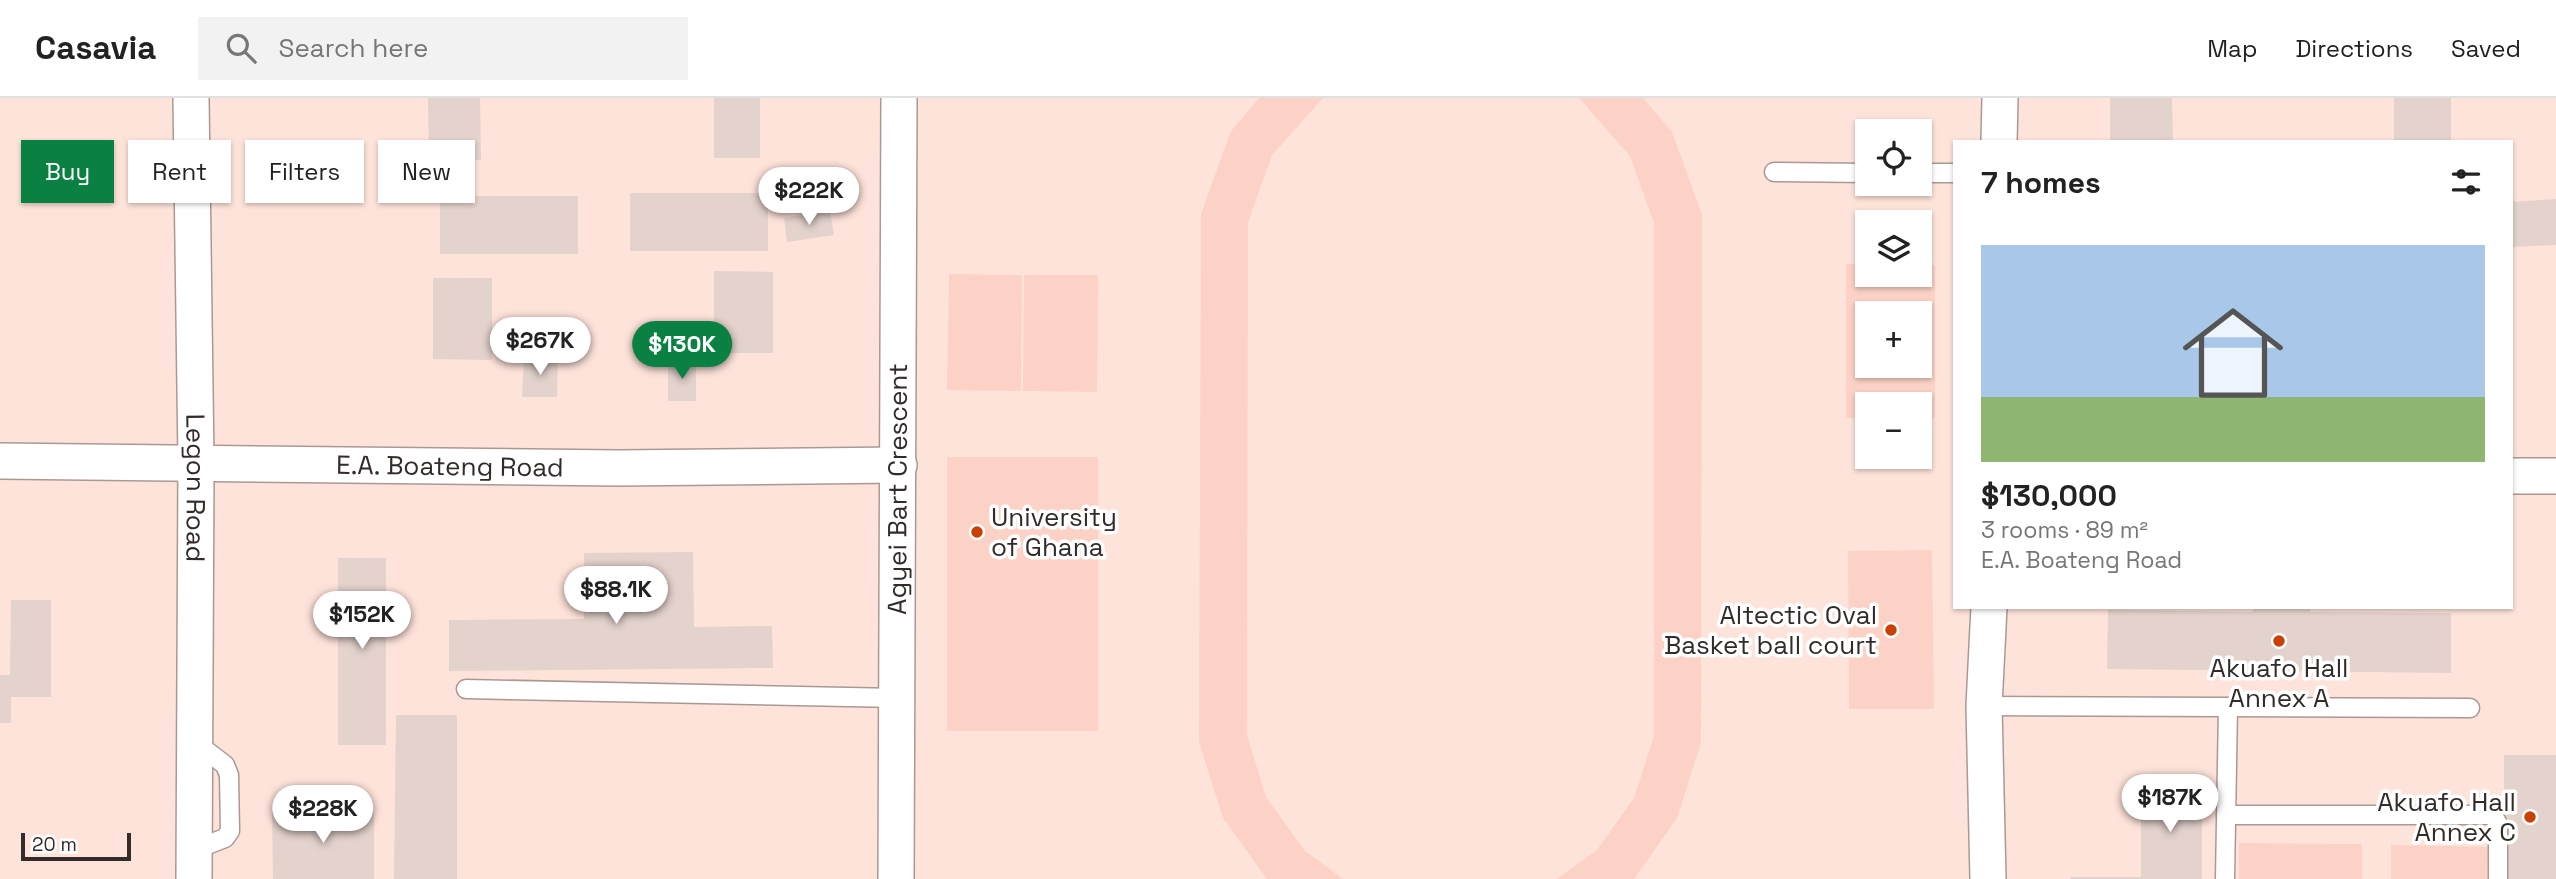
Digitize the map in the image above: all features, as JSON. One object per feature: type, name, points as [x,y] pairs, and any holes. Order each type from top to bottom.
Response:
[{"type":"street","name":"Legon Road","points":[[191,98],[196,462],[194,864]]},
{"type":"street","name":"Agyei Bart Crescent","points":[[896,879],[899,98]]},
{"type":"street","points":[[1999,140],[2000,98]]},
{"type":"street","name":"E.A. Boateng Road","points":[[0,461],[618,468],[899,464]]},
{"type":"street","points":[[2513,475],[2556,475]]},
{"type":"street","points":[[1988,879],[1984,706],[1989,609]]},
{"type":"lane","points":[[1774,172],[1855,173]]},
{"type":"lane","points":[[1932,173],[1953,173]]},
{"type":"lane","points":[[466,689],[897,698]]},
{"type":"lane","points":[[1984,706],[2470,708]]},
{"type":"lane","points":[[2225,879],[2228,707]]},
{"type":"lane","points":[[2226,815],[2488,815],[2494,817],[2498,824],[2498,879]]},
{"type":"shaded area","name":"University of Ghana","points":[[0,98],[2556,98],[2556,879],[0,879]]},
{"type":"shaded area","points":[[1259,98],[1323,98],[1272,155],[1248,222],[1247,735],[1266,797],[1304,850],[1343,879],[1267,879],[1223,818],[1199,742],[1201,214],[1231,131]]},
{"type":"shaded area","points":[[1579,98],[1643,98],[1672,132],[1702,215],[1701,743],[1677,818],[1634,879],[1557,879],[1597,850],[1634,798],[1654,736],[1654,223],[1630,156]]},
{"type":"shaded area","points":[[1846,264],[1855,264],[1855,287],[1932,287],[1932,265],[1935,265],[1935,418],[1932,418],[1932,392],[1855,392],[1855,418],[1846,418]]},
{"type":"shaded area","points":[[949,274],[1022,275],[1021,391],[947,390]]},
{"type":"shaded area","points":[[1024,275],[1098,275],[1097,392],[1023,391]]},
{"type":"shaded area","points":[[947,457],[1098,457],[1098,731],[947,731]]},
{"type":"shaded area","name":"Altectic Oval Basket ball court","points":[[1932,550],[1934,709],[1849,709],[1848,551]]},
{"type":"shaded area","points":[[2239,843],[2362,844],[2362,879],[2239,879]]},
{"type":"shaded area","points":[[2391,845],[2488,847],[2487,879],[2391,879]]},
{"type":"building","points":[[428,98],[480,98],[481,160],[475,160],[475,140],[429,140]]},
{"type":"building","points":[[714,98],[760,98],[760,158],[714,158]]},
{"type":"building","points":[[2110,98],[2172,98],[2173,140],[2110,140]]},
{"type":"building","points":[[2394,98],[2451,98],[2451,140],[2394,140]]},
{"type":"building","points":[[630,193],[768,193],[768,251],[630,251]]},
{"type":"building","points":[[475,196],[578,196],[578,254],[440,254],[440,203],[475,203]]},
{"type":"building","points":[[2556,199],[2556,245],[2513,247],[2513,202]]},
{"type":"building","points":[[830,211],[834,235],[787,242],[784,218]]},
{"type":"building","points":[[714,271],[773,272],[773,353],[714,353]]},
{"type":"building","points":[[433,278],[492,278],[492,360],[433,359]]},
{"type":"building","points":[[524,356],[558,357],[557,397],[522,397]]},
{"type":"building","points":[[668,360],[696,364],[696,401],[668,401]]},
{"type":"building","points":[[693,552],[694,627],[772,626],[773,668],[449,671],[449,620],[584,619],[584,553]]},
{"type":"building","points":[[338,558],[386,558],[386,745],[338,745]]},
{"type":"building","points":[[11,600],[51,600],[51,697],[11,697],[11,723],[0,723],[0,675],[10,675]]},
{"type":"building","name":"Akuafo Hall Annex A","points":[[2253,609],[2310,609],[2310,612],[2451,613],[2451,673],[2107,669],[2108,610],[2253,612]]},
{"type":"building","points":[[396,715],[457,715],[457,879],[394,879]]},
{"type":"building","name":"Akuafo Hall Annex C","points":[[2504,755],[2556,755],[2556,879],[2504,879]]},
{"type":"building","points":[[2141,787],[2202,787],[2202,879],[2070,879],[2141,877]]},
{"type":"building","points":[[272,812],[374,812],[374,879],[273,879]]},
{"type":"place","name":"University of Ghana","points":[[977,532]]},
{"type":"place","name":"Altectic Oval Basket ball court","points":[[1891,630]]},
{"type":"place","name":"Akuafo Hall Annex A","points":[[2279,641]]},
{"type":"place","name":"Akuafo Hall Annex C","points":[[2530,817]]}]
